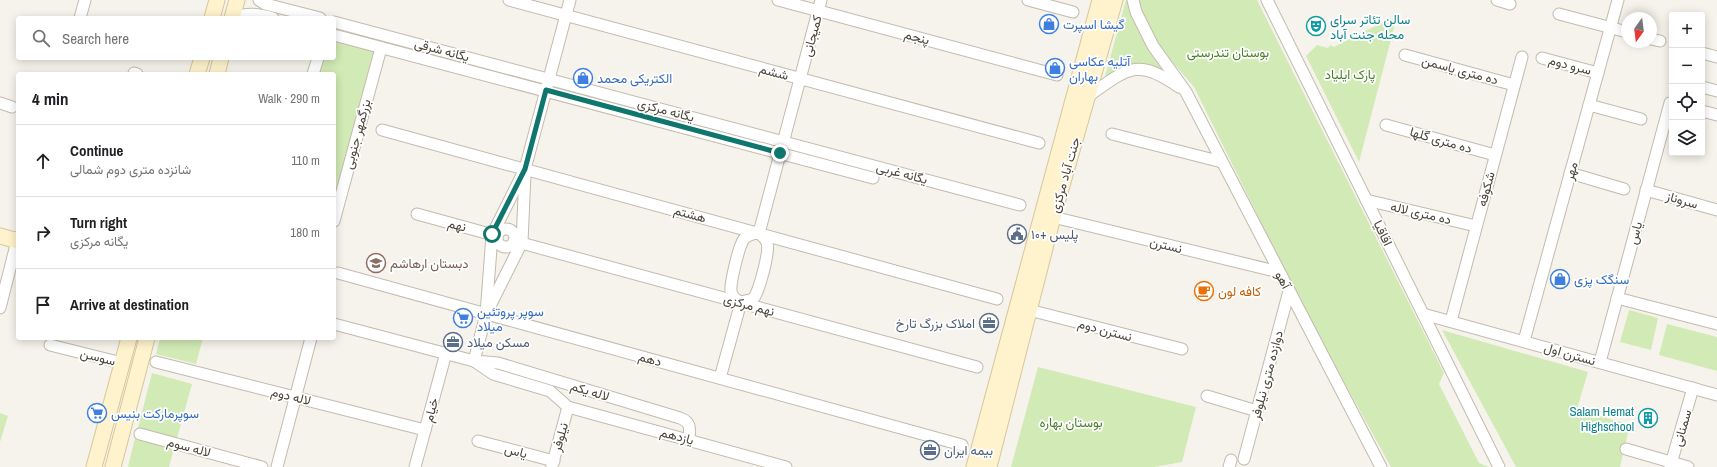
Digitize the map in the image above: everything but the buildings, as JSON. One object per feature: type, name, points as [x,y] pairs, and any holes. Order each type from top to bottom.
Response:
[{"type":"main road","points":[[213,16],[217,0]]},
{"type":"main road","points":[[233,16],[237,0]]},
{"type":"main road","name":"جنت آباد مرکزی","points":[[989,467],[994,421],[1100,0]]},
{"type":"main road","name":"جنت آباد مرکزی","points":[[974,467],[994,421],[1029,310],[1053,218],[1115,0]]},
{"type":"main road","points":[[198,72],[201,60]]},
{"type":"main road","points":[[218,72],[220,60]]},
{"type":"main road","points":[[0,236],[16,240]]},
{"type":"main road","points":[[94,467],[128,340]]},
{"type":"main road","points":[[113,467],[146,340]]},
{"type":"street","points":[[81,16],[85,0]]},
{"type":"street","points":[[259,0],[265,4],[312,16]]},
{"type":"street","name":"ششم","points":[[509,0],[1039,143]]},
{"type":"street","points":[[486,314],[518,242],[525,169],[570,0]]},
{"type":"street","name":"پنجم","points":[[778,0],[820,5],[1057,75]]},
{"type":"street","points":[[1028,0],[1073,12]]},
{"type":"street","name":"آهو","points":[[1133,0],[1136,12],[1153,46],[1186,92],[1381,467]]},
{"type":"street","name":"اقاقیا","points":[[1267,0],[1499,467]]},
{"type":"street","points":[[1497,0],[1510,4]]},
{"type":"street","name":"مهر","points":[[1524,341],[1618,0]]},
{"type":"street","name":"کمیجانی","points":[[759,233],[820,5]]},
{"type":"street","points":[[240,16],[247,14],[266,16]]},
{"type":"street","points":[[1560,14],[1621,31]]},
{"type":"street","name":"یگانه شرقی","points":[[336,23],[549,79]]},
{"type":"street","name":"یگانه شرقی","points":[[336,36],[546,90]]},
{"type":"street","name":"بزرگمهر جنوبی","points":[[336,214],[381,48]]},
{"type":"street","name":"ده متری یاسمن","points":[[1405,54],[1514,85]]},
{"type":"street","points":[[1705,54],[1717,57]]},
{"type":"street","name":"شکوفه","points":[[1451,321],[1522,57]]},
{"type":"street","name":"سرو دوم","points":[[1542,58],[1598,73]]},
{"type":"street","points":[[314,72],[317,60]]},
{"type":"street","points":[[1087,97],[1122,73],[1136,69],[1161,74],[1186,92]]},
{"type":"street","name":"یگانه مرکزی","points":[[549,79],[783,141]]},
{"type":"street","points":[[1705,88],[1717,91]]},
{"type":"street","name":"یگانه مرکزی","points":[[546,90],[780,153]]},
{"type":"street","points":[[0,103],[12,106]]},
{"type":"street","points":[[1589,105],[1642,119]]},
{"type":"street","name":"یاس","points":[[1600,362],[1669,110]]},
{"type":"street","points":[[1705,112],[1717,115]]},
{"type":"street","name":"ده متری گلها","points":[[1386,125],[1495,155]]},
{"type":"street","name":"هشتم","points":[[382,130],[998,299]]},
{"type":"street","points":[[1112,134],[1222,162]]},
{"type":"street","name":"یگانه غربی","points":[[783,141],[1020,205]]},
{"type":"street","name":"یگانه غربی","points":[[780,153],[873,178]]},
{"type":"street","points":[[474,361],[486,314],[495,235],[525,169]]},
{"type":"street","points":[[1570,173],[1624,189]]},
{"type":"street","name":"سروناز","points":[[1646,190],[1717,210]]},
{"type":"street","name":"ده متری لاله","points":[[1366,200],[1476,226]]},
{"type":"street","name":"نهم","points":[[417,214],[495,235]]},
{"type":"street","name":"نسترن","points":[[1053,218],[1279,272]]},
{"type":"street","points":[[495,235],[502,230],[508,230],[514,235],[518,242]]},
{"type":"street","points":[[759,233],[766,239],[768,248],[759,285],[753,299],[741,302],[734,298],[731,290],[741,245],[745,238],[749,235],[759,233]]},
{"type":"street","name":"نهم مرکزی","points":[[518,242],[977,367]]},
{"type":"street","points":[[0,308],[16,248]]},
{"type":"street","name":"دهم","points":[[338,273],[962,445]]},
{"type":"street","name":"دوازده متری نیلوفر","points":[[1244,459],[1289,291]]},
{"type":"street","points":[[1617,298],[1717,324]]},
{"type":"street","points":[[720,378],[741,302]]},
{"type":"street","name":"نسترن دوم","points":[[1029,310],[1182,350]]},
{"type":"street","name":"نسترن اول","points":[[1422,314],[1717,395]]},
{"type":"street","name":"لاله یکم","points":[[336,325],[474,361],[498,363],[680,418],[687,421],[690,426],[689,439]]},
{"type":"street","points":[[277,467],[310,340]]},
{"type":"street","name":"سوسن","points":[[50,345],[122,363]]},
{"type":"street","name":"خیام","points":[[415,467],[446,354]]},
{"type":"street","name":"لاله یکم","points":[[474,361],[493,374],[545,389],[555,394],[568,407]]},
{"type":"street","name":"لاله دوم","points":[[156,362],[425,430]]},
{"type":"street","name":"سمنانی","points":[[1671,465],[1693,388]]},
{"type":"street","points":[[1207,396],[1257,411]]},
{"type":"street","name":"یازدهم","points":[[568,407],[689,439],[765,464],[786,467]]},
{"type":"street","name":"نیلوفر","points":[[553,464],[568,407]]},
{"type":"street","name":"لاله سوم","points":[[140,434],[262,467]]},
{"type":"street","name":"یاس","points":[[478,441],[553,464]]},
{"type":"street","points":[[1626,449],[1671,465],[1688,467]]},
{"type":"green space","points":[[1126,0],[1128,0],[1131,14],[1166,73],[1130,65],[1123,67],[1104,80]]},
{"type":"green space","name":"بوستان تندرستی","points":[[1137,0],[1257,0],[1444,373],[1439,384],[1479,463],[1489,467],[1391,467],[1307,315],[1194,87],[1156,43]]},
{"type":"green space","name":"پارک ایلیاد","points":[[1391,18],[1396,20],[1359,162],[1306,56],[1317,45],[1328,48],[1330,45],[1334,47]]},
{"type":"green space","points":[[336,42],[376,52],[336,197],[336,72],[320,72],[322,60],[336,60]]},
{"type":"green space","points":[[1629,310],[1658,318],[1651,350],[1620,342]]},
{"type":"green space","points":[[1667,324],[1717,337],[1717,371],[1659,355]]},
{"type":"green space","points":[[1442,330],[1588,372],[1577,409],[1630,425],[1620,467],[1516,467]]},
{"type":"green space","points":[[160,340],[202,340],[196,364],[156,354]]},
{"type":"green space","name":"بوستان بهاره","points":[[1038,367],[1196,407],[1182,462],[1154,467],[1011,467]]},
{"type":"green space","points":[[152,373],[192,384],[177,438],[138,428]]},
{"type":"green space","points":[[0,413],[8,416],[0,442]]},
{"type":"green space","points":[[135,438],[174,448],[169,467],[128,467]]},
{"type":"place","name":"گیشا اسپرت","points":[[1049,24]]},
{"type":"place","name":"سالن تئاتر سرای محله جنت آباد","points":[[1316,26]]},
{"type":"place","name":"آتلیه عکاسی بهاران","points":[[1055,68]]},
{"type":"place","name":"الکتریکی محمد","points":[[583,78]]},
{"type":"place","name":"پلیس +۱۰","points":[[1017,234]]},
{"type":"place","name":"دبستان ارهاشم","points":[[376,263]]},
{"type":"place","name":"سنگک پزی","points":[[1560,279]]},
{"type":"place","name":"کافه لون","points":[[1204,291]]},
{"type":"place","name":"سوپر پروتئین میلاد","points":[[463,318]]},
{"type":"place","name":"املاک بزرگ تارخ","points":[[989,323]]},
{"type":"place","name":"مسکن میلاد","points":[[453,342]]},
{"type":"place","name":"سوپرمارکت بنیس","points":[[97,413]]},
{"type":"place","name":"Salam Hemat Highschool","points":[[1648,418]]},
{"type":"place","name":"بیمه ایران","points":[[930,450]]},
{"type":"route","points":[[492,234],[525,169],[546,90],[780,153]]}]
